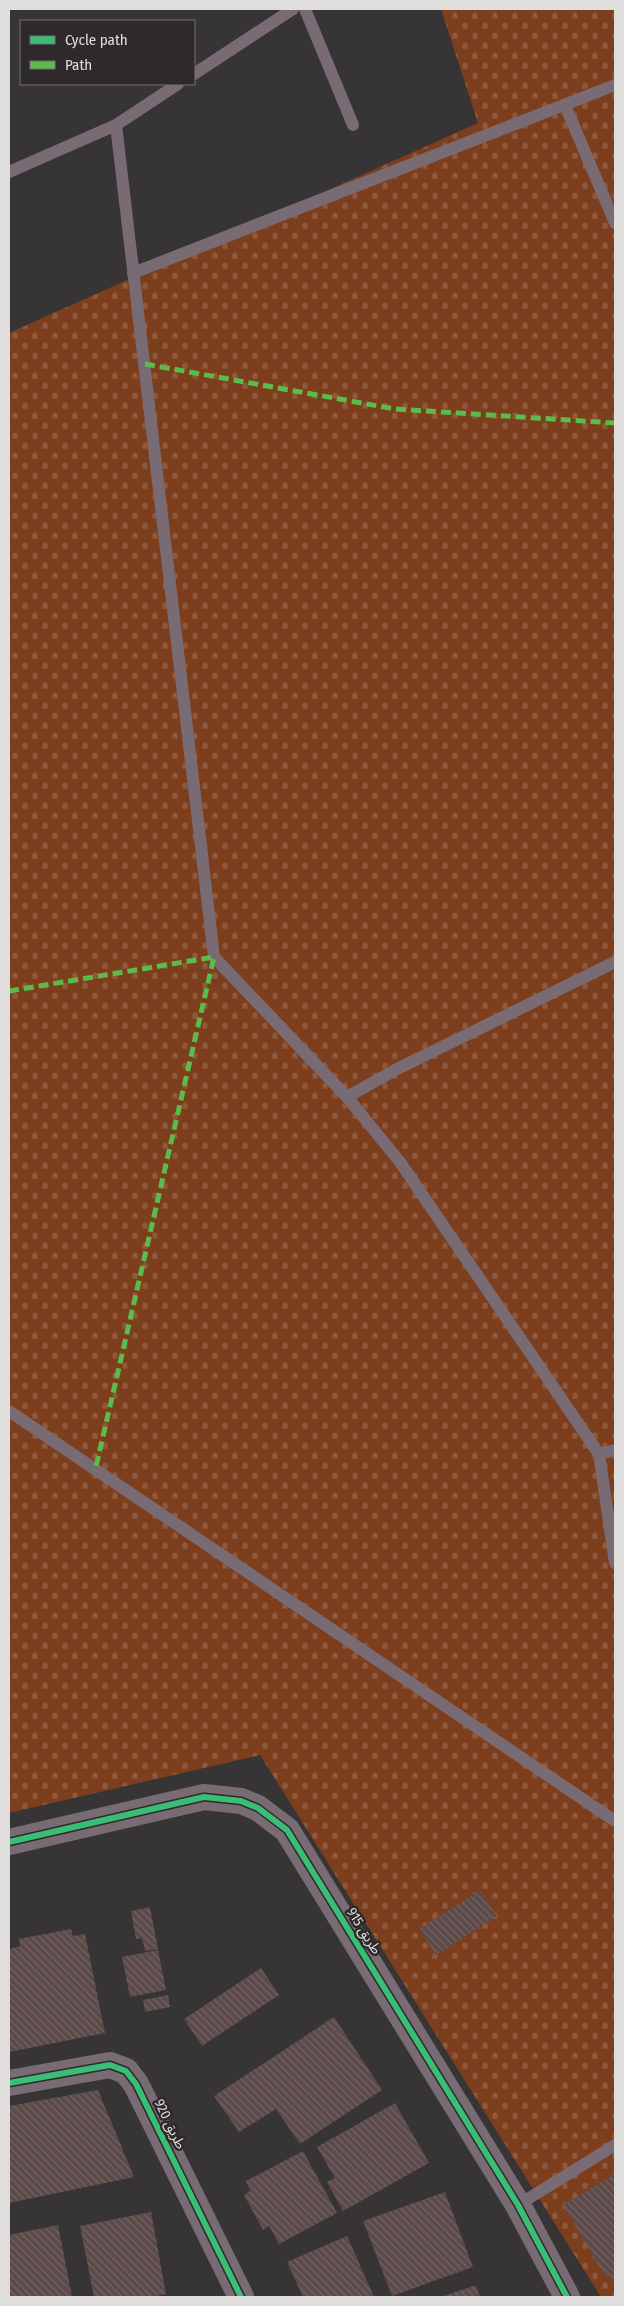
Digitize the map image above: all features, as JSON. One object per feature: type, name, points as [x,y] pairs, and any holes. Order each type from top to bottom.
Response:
[{"type":"street","name":"طريق 915","points":[[9,1842],[204,1797],[241,1801],[258,1808],[274,1818],[288,1830],[518,2205],[567,2297]]},
{"type":"street","name":"طريق 920","points":[[9,2083],[110,2065],[126,2071],[136,2084],[241,2297]]},
{"type":"lane","points":[[195,73],[292,9]]},
{"type":"lane","points":[[305,9],[353,124]]},
{"type":"lane","points":[[9,172],[116,124],[176,85]]},
{"type":"lane","points":[[132,273],[615,85]]},
{"type":"lane","points":[[565,104],[615,223]]},
{"type":"lane","points":[[116,124],[132,273],[145,364],[214,957],[347,1097],[400,1162],[599,1454],[615,1563]]},
{"type":"lane","points":[[347,1097],[397,1069],[615,962]]},
{"type":"lane","points":[[9,1411],[615,1820]]},
{"type":"lane","points":[[599,1454],[615,1450]]},
{"type":"lane","points":[[518,2205],[615,2145]]},
{"type":"green space","points":[[441,9],[615,9],[615,2297],[601,2297],[260,1755],[9,1813],[9,333],[478,123]]},
{"type":"building","points":[[480,1890],[497,1916],[436,1955],[419,1929]]},
{"type":"building","points":[[150,1907],[158,1949],[145,1951],[142,1938],[136,1939],[131,1911]]},
{"type":"building","points":[[71,1929],[73,1936],[85,1934],[105,2033],[9,2052],[9,1949],[20,1946],[19,1939]]},
{"type":"building","points":[[158,1950],[166,1990],[130,1997],[122,1957]]},
{"type":"building","points":[[261,1968],[279,1995],[202,2046],[184,2019]]},
{"type":"building","points":[[168,1995],[170,2007],[145,2012],[143,2000]]},
{"type":"building","points":[[334,2017],[382,2090],[300,2144],[276,2109],[239,2132],[214,2096]]},
{"type":"building","points":[[98,2090],[134,2177],[9,2203],[9,2106]]},
{"type":"building","points":[[395,2103],[429,2163],[343,2211],[327,2182],[335,2178],[317,2147]]},
{"type":"building","points":[[303,2151],[337,2213],[279,2244],[269,2226],[263,2230],[244,2195],[250,2191],[246,2181]]},
{"type":"building","points":[[615,2174],[615,2274],[607,2279],[563,2205]]},
{"type":"building","points":[[445,2192],[473,2267],[392,2296],[363,2221]]},
{"type":"building","points":[[151,2212],[166,2294],[151,2297],[94,2297],[80,2226]]},
{"type":"building","points":[[58,2225],[72,2297],[9,2297],[9,2235]]},
{"type":"building","points":[[347,2236],[374,2297],[303,2297],[287,2262]]},
{"type":"building","points":[[476,2285],[480,2297],[441,2297]]},
{"type":"marked path","points":[[145,364],[395,409],[615,423]]},
{"type":"marked path","points":[[9,991],[214,957],[95,1471]]},
{"type":"cycle path","points":[[9,1842],[204,1797],[241,1801],[258,1808],[287,1830],[518,2205],[567,2297]]},
{"type":"cycle path","points":[[9,2083],[110,2065],[126,2071],[136,2084],[241,2297]]}]
